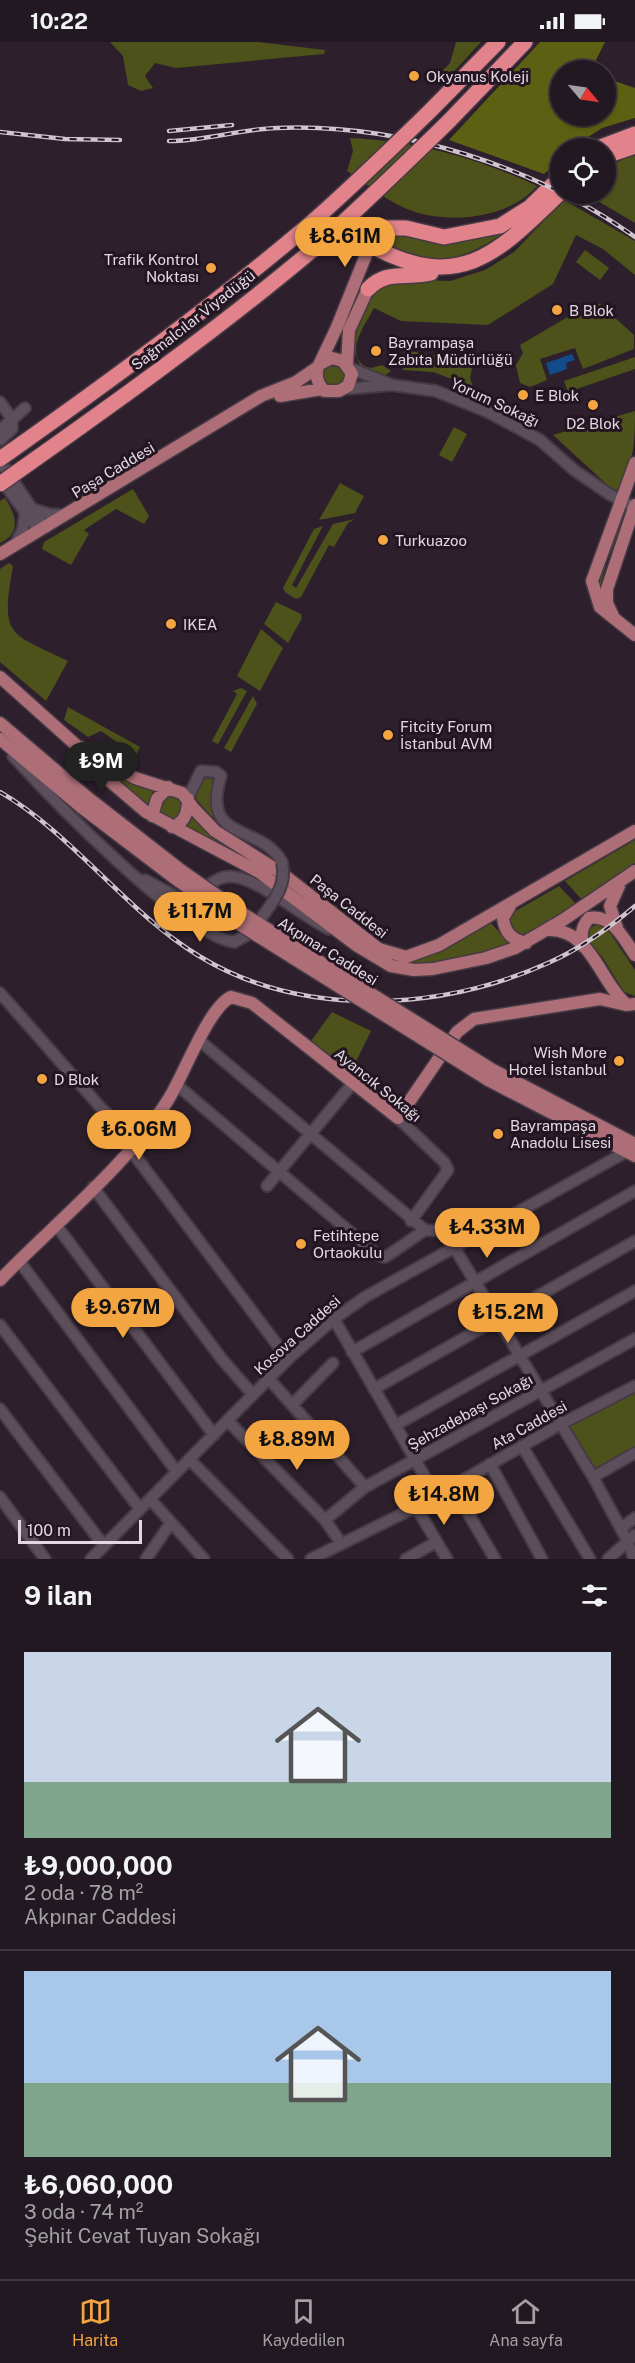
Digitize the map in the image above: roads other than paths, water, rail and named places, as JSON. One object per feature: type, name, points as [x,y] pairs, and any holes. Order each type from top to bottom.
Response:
[{"type":"highway","name":"Sağmalcılar Viyadüğü","points":[[0,460],[184,325],[269,258],[342,195],[498,42]]},
{"type":"highway","name":"Sağmalcılar Viyadüğü","points":[[0,484],[152,375],[280,276],[369,198],[449,121],[525,42]]},
{"type":"highway","points":[[616,142],[635,135]]},
{"type":"highway","points":[[616,153],[635,146]]},
{"type":"highway","points":[[550,188],[530,207],[506,223],[491,229],[444,237],[406,228],[386,228],[379,232],[370,245],[412,264],[441,267],[467,264],[487,254],[518,232],[550,202]]},
{"type":"highway","points":[[368,289],[386,276],[423,275],[441,267]]},
{"type":"main road","points":[[368,289],[349,330],[348,366],[351,379],[345,389],[331,392],[322,389],[316,378],[319,365],[370,245]]},
{"type":"main road","points":[[319,365],[332,358],[348,366]]},
{"type":"main road","name":"Paşa Caddesi","points":[[0,554],[242,410],[261,396],[296,382],[319,365]]},
{"type":"main road","name":"Paşa Caddesi","points":[[242,410],[284,395],[322,389]]},
{"type":"main road","points":[[635,463],[592,581],[613,616],[635,635]]},
{"type":"main road","points":[[602,600],[635,506]]},
{"type":"main road","points":[[0,677],[76,745],[92,766],[152,816],[172,827],[187,814],[188,798],[168,787],[135,778],[76,745]]},
{"type":"main road","name":"Akpınar Caddesi","points":[[0,723],[84,802],[172,877],[253,933],[490,1075],[632,1151]]},
{"type":"main road","name":"Akpınar Caddesi","points":[[0,740],[84,802]]},
{"type":"main road","points":[[152,816],[157,799],[168,787]]},
{"type":"main road","name":"Paşa Caddesi","points":[[188,798],[194,809],[215,831],[280,872],[369,943],[388,953],[406,957],[416,955],[510,905],[634,832]]},
{"type":"main road","name":"Paşa Caddesi","points":[[172,827],[259,872],[378,960],[414,970],[486,958],[526,943],[631,874]]},
{"type":"main road","points":[[620,934],[610,906],[615,891],[631,874]]},
{"type":"main road","points":[[510,905],[503,918],[506,931],[514,939],[526,943]]},
{"type":"main road","points":[[585,949],[582,928],[589,918],[606,920],[634,953]]},
{"type":"main road","points":[[547,931],[568,933],[585,949],[606,976],[616,994],[632,1007]]},
{"type":"main road","points":[[586,1002],[598,992],[606,976]]},
{"type":"main road","name":"Ayancık Sokağı","points":[[200,1041],[212,1014],[224,1001],[231,997],[252,1003],[398,1118]]},
{"type":"main road","points":[[398,1118],[464,1025],[483,1017],[608,999],[632,1007]]},
{"type":"main road","points":[[0,1280],[56,1226],[134,1144],[177,1085],[200,1041]]},
{"type":"street","name":"Yorum Sokağı","points":[[348,366],[363,376],[392,385],[436,391],[473,405],[540,440],[574,470],[621,501],[635,506]]},
{"type":"street","name":"Yorum Sokağı","points":[[345,389],[392,385]]},
{"type":"street","points":[[0,402],[12,419],[12,429],[0,440]]},
{"type":"street","points":[[0,430],[25,408]]},
{"type":"street","points":[[0,460],[42,530]]},
{"type":"street","points":[[0,478],[29,510],[68,515]]},
{"type":"street","points":[[15,546],[29,510]]},
{"type":"street","points":[[0,740],[69,815],[139,879],[189,920],[227,941],[240,940],[262,917],[281,888],[284,871],[282,862],[274,851],[239,832],[220,818],[215,801],[220,776],[216,772],[201,771],[188,798]]},
{"type":"street","points":[[139,879],[160,886],[186,902],[193,900],[219,878],[238,877],[345,936]]},
{"type":"street","points":[[0,993],[134,1144],[288,1359]]},
{"type":"street","points":[[200,1041],[411,1221],[425,1230],[442,1231],[454,1247],[559,1425],[593,1477],[621,1528],[631,1537],[634,1559]]},
{"type":"street","points":[[267,1186],[353,1083]]},
{"type":"street","points":[[177,1085],[380,1256],[390,1254],[425,1230]]},
{"type":"street","name":"Ayancık Sokağı","points":[[398,1118],[444,1162],[448,1170],[411,1221]]},
{"type":"street","name":"Kosova Caddesi","points":[[91,1559],[288,1359],[334,1319],[365,1297],[632,1151]]},
{"type":"street","points":[[93,1187],[214,1350],[253,1395]]},
{"type":"street","points":[[352,1352],[635,1191]]},
{"type":"street","points":[[56,1226],[214,1435]]},
{"type":"street","points":[[374,1389],[635,1241]]},
{"type":"street","points":[[19,1261],[177,1472]]},
{"type":"street","points":[[396,1425],[518,1354],[635,1291]]},
{"type":"street","points":[[334,1319],[436,1496]]},
{"type":"street","points":[[0,1325],[140,1509]]},
{"type":"street","name":"Şehzadebaşı Sokağı","points":[[325,1520],[365,1487],[635,1339]]},
{"type":"street","points":[[293,1404],[333,1363]]},
{"type":"street","points":[[269,1379],[365,1487]]},
{"type":"street","name":"Ata Caddesi","points":[[311,1559],[416,1507],[559,1425],[635,1386]]},
{"type":"street","points":[[0,1409],[104,1546]]},
{"type":"street","points":[[228,1421],[325,1520],[341,1543]]},
{"type":"street","points":[[522,1446],[590,1559]]},
{"type":"street","points":[[593,1477],[635,1454]]},
{"type":"street","points":[[190,1460],[288,1559]]},
{"type":"street","points":[[490,1464],[543,1559]]},
{"type":"street","points":[[452,1486],[495,1559]]},
{"type":"street","points":[[0,1497],[45,1559]]},
{"type":"street","points":[[150,1499],[170,1524],[204,1559]]},
{"type":"street","points":[[416,1507],[447,1559]]},
{"type":"street","points":[[621,1528],[635,1518]]},
{"type":"street","points":[[146,1559],[170,1524]]},
{"type":"street","points":[[608,1559],[631,1537]]},
{"type":"street","points":[[406,1559],[436,1542]]},
{"type":"water","points":[[572,354],[575,360],[566,363],[567,369],[550,375],[546,363]]},
{"type":"railway","points":[[169,131],[232,125]]},
{"type":"railway","points":[[169,141],[250,130],[324,128],[371,133],[418,142],[465,154],[554,189],[635,237]]},
{"type":"railway","points":[[0,132],[65,139],[120,140]]},
{"type":"railway","points":[[0,792],[52,829],[147,917],[172,938],[199,956],[239,976],[282,990],[326,999],[372,1001],[418,998],[463,991],[507,979],[548,963],[583,945],[635,906]]},
{"type":"place","name":"Okyanus Koleji","points":[[414,76]]},
{"type":"place","name":"Trafik Kontrol Noktası","points":[[211,268]]},
{"type":"place","name":"B Blok","points":[[557,310]]},
{"type":"place","name":"Bayrampaşa Zabıta Müdürlüğü","points":[[376,351]]},
{"type":"place","name":"E Blok","points":[[523,395]]},
{"type":"place","name":"D2 Blok","points":[[593,405]]},
{"type":"place","name":"Turkuazoo","points":[[383,540]]},
{"type":"place","name":"IKEA","points":[[171,624]]},
{"type":"place","name":"Fitcity Forum İstanbul AVM","points":[[388,735]]},
{"type":"place","name":"Wish More Hotel İstanbul","points":[[619,1061]]},
{"type":"place","name":"D Blok","points":[[42,1079]]},
{"type":"place","name":"Bayrampaşa Anadolu Lisesi","points":[[498,1134]]},
{"type":"place","name":"Fetihtepe Ortaokulu","points":[[301,1244]]}]
